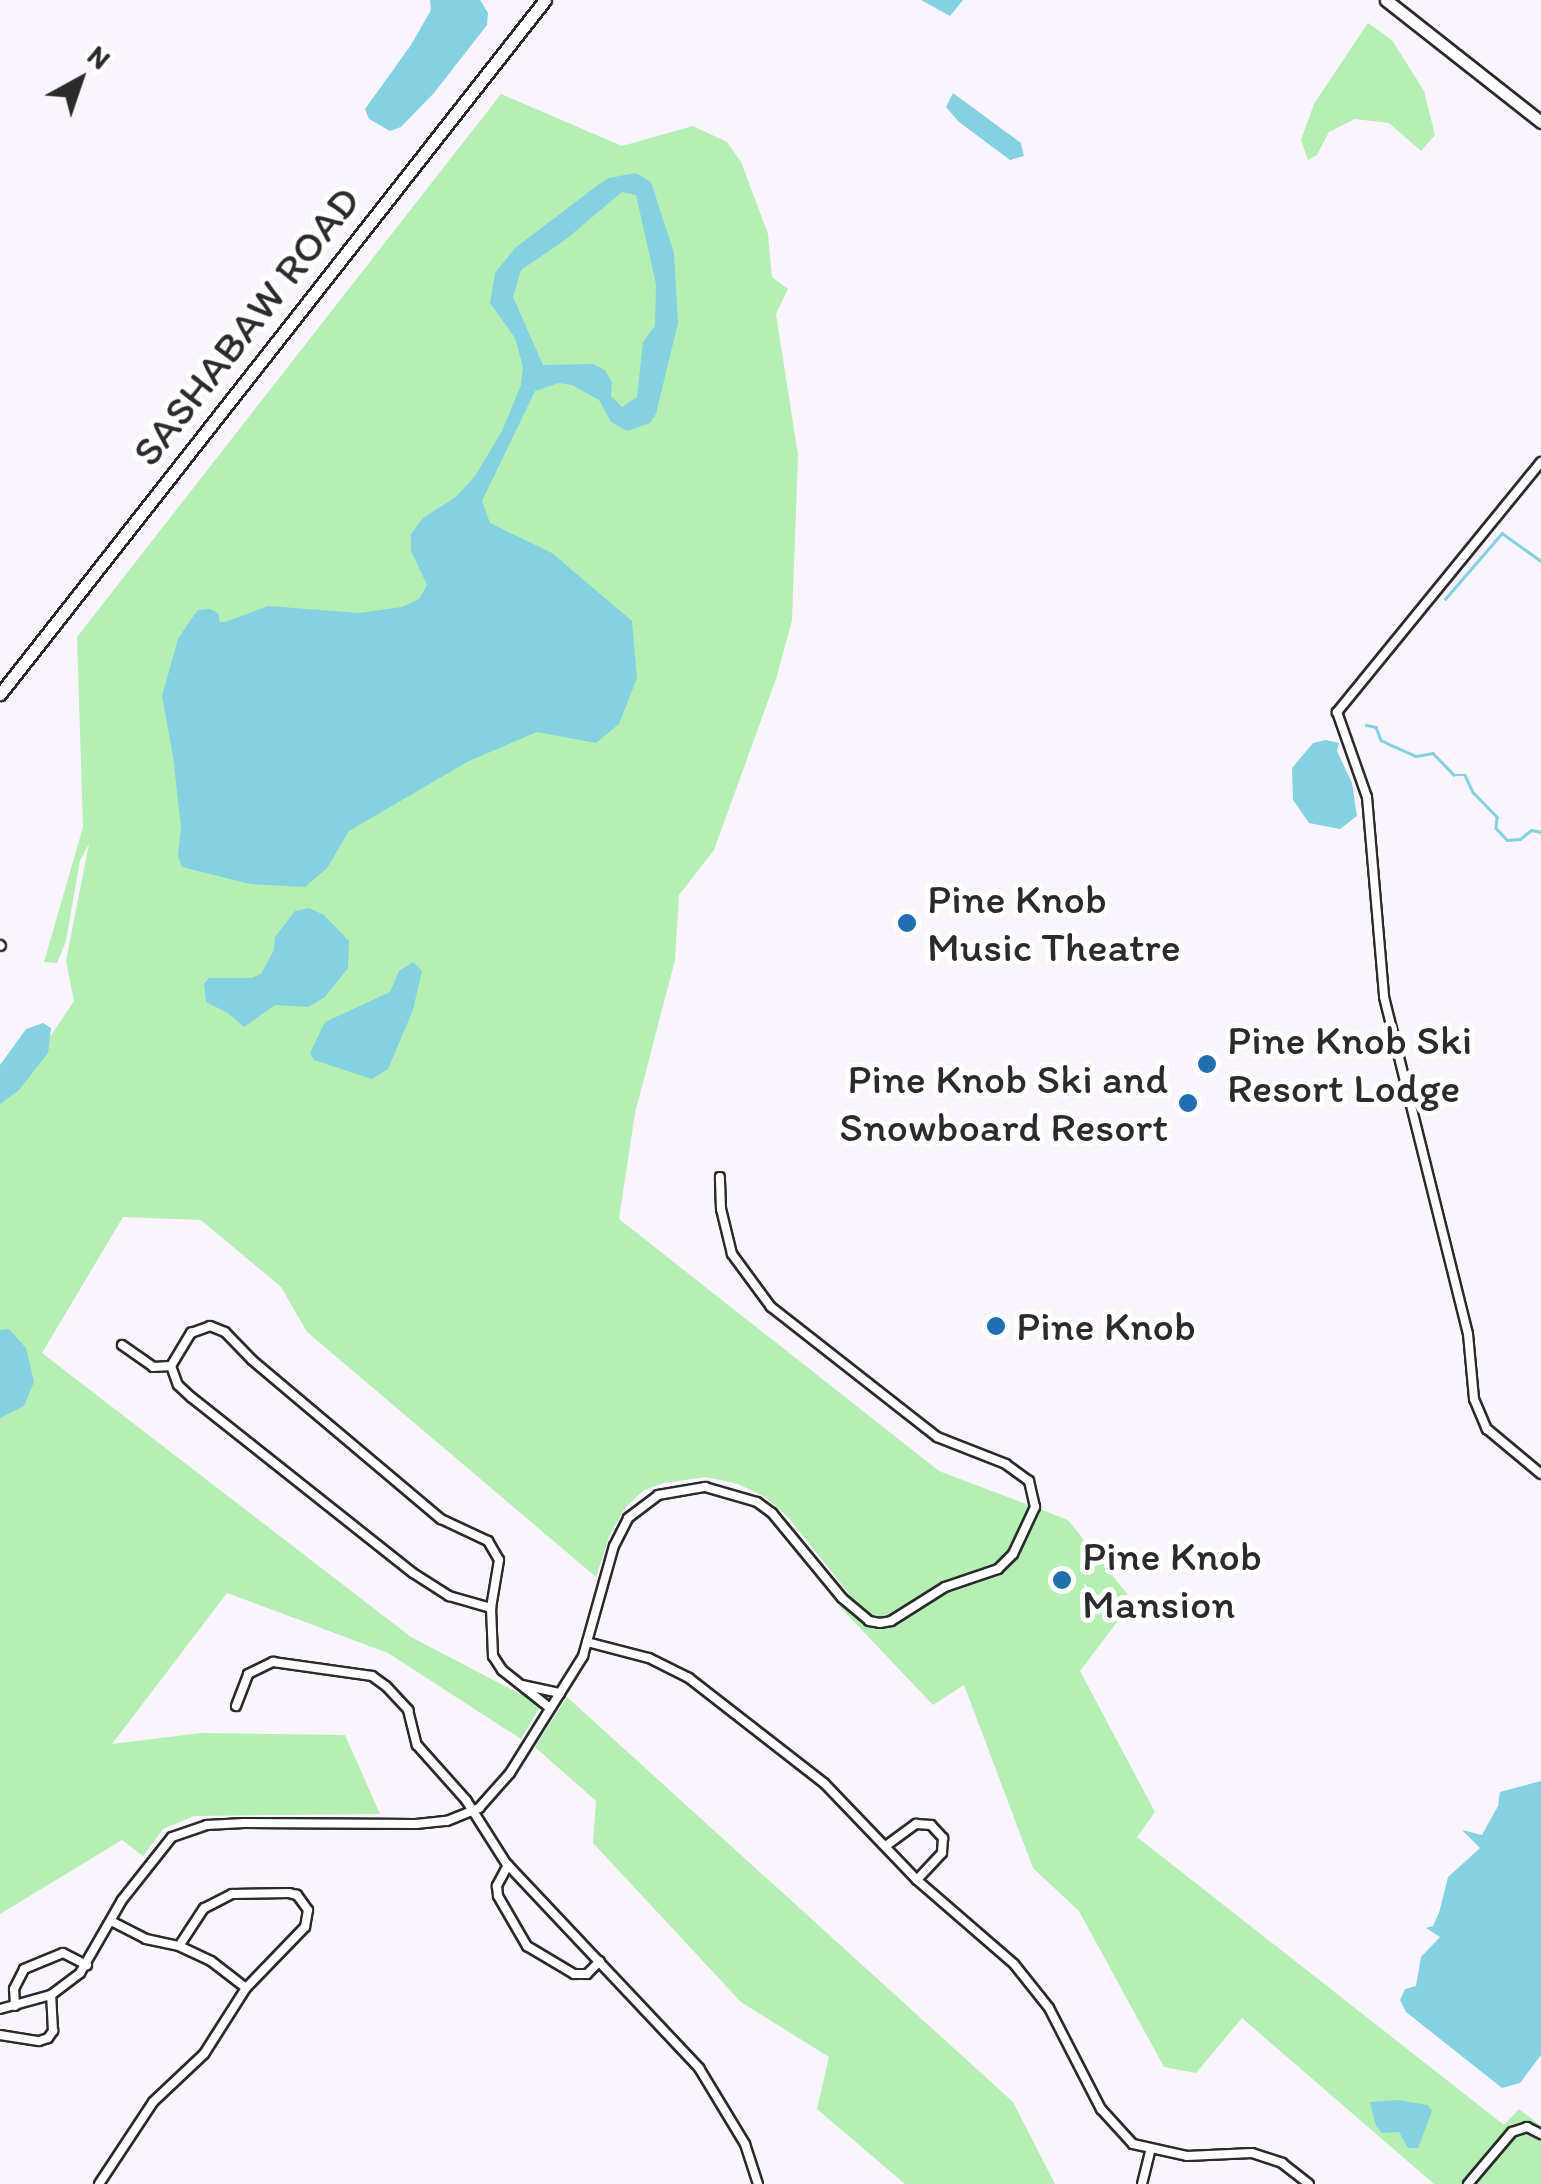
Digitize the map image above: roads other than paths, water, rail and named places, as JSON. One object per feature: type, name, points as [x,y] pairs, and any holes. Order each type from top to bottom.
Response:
[{"type":"main road","name":"SASHABAW ROAD","points":[[0,694],[545,0]]},
{"type":"main road","points":[[1386,0],[1541,122]]},
{"type":"street","points":[[1541,462],[1337,712],[1367,797],[1384,996],[1468,1334],[1474,1399],[1483,1424],[1541,1474]]},
{"type":"street","points":[[0,2009],[50,1995],[87,1964],[160,1847],[191,1829],[244,1823],[416,1824],[447,1821],[473,1811],[510,1773],[560,1693],[587,1642],[620,1532],[640,1505],[658,1495],[705,1487],[757,1502],[772,1513],[842,1598],[869,1621],[880,1623],[904,1614],[945,1587],[998,1569],[1013,1554],[1035,1507],[1035,1492],[1022,1474],[937,1437],[771,1307],[732,1254],[721,1209],[720,1176]]},
{"type":"street","points":[[171,1366],[192,1334],[210,1326],[226,1332],[440,1519],[488,1541],[499,1560],[491,1608],[493,1656],[502,1670],[550,1708]]},
{"type":"street","points":[[122,1345],[153,1367],[171,1366]]},
{"type":"street","points":[[171,1366],[178,1386],[413,1574],[449,1596],[491,1608]]},
{"type":"street","points":[[587,1642],[648,1658],[710,1691],[824,1783],[917,1880],[1014,1964],[1048,2008],[1115,2129],[1150,2150],[1187,2156],[1252,2152],[1282,2163],[1309,2184]]},
{"type":"street","points":[[236,1706],[248,1674],[272,1662],[372,1676],[408,1710],[416,1744],[473,1811],[508,1865],[700,2068],[745,2144],[758,2184]]},
{"type":"street","points":[[522,1685],[560,1693]]},
{"type":"street","points":[[887,1845],[916,1824],[931,1825],[943,1838],[942,1853],[917,1880]]},
{"type":"street","points":[[508,1865],[497,1886],[498,1896],[519,1937],[539,1956],[574,1974],[587,1974],[600,1962]]},
{"type":"street","points":[[99,2184],[153,2102],[204,2054],[246,1988],[305,1928],[308,1910],[297,1895],[250,1892],[212,1900],[179,1946]]},
{"type":"street","points":[[111,1921],[146,1939],[179,1946],[210,1960],[246,1988]]},
{"type":"street","points":[[15,2006],[14,1989],[24,1969],[62,1952],[87,1964]]},
{"type":"street","points":[[0,2034],[40,2042],[48,2038],[54,2031],[50,1995]]},
{"type":"street","points":[[1468,2184],[1512,2132],[1527,2127],[1541,2134]]},
{"type":"street","points":[[1142,2184],[1150,2150]]},
{"type":"water","points":[[430,0],[480,0],[488,13],[487,25],[434,93],[401,127],[390,131],[369,119],[365,109],[411,45],[431,10]]},
{"type":"water","points":[[921,0],[963,0],[950,16]]},
{"type":"water","points":[[953,93],[1021,143],[1024,156],[1010,160],[959,122],[946,107]]},
{"type":"water","points":[[636,173],[651,182],[674,253],[678,323],[656,414],[650,423],[627,431],[611,422],[599,400],[572,385],[559,383],[535,391],[482,501],[490,523],[552,553],[632,621],[637,678],[619,724],[596,743],[537,732],[469,761],[349,831],[327,868],[305,887],[250,884],[182,867],[178,856],[181,827],[173,756],[162,696],[178,639],[198,610],[210,609],[218,613],[220,622],[225,622],[268,606],[359,613],[402,607],[419,599],[427,585],[411,551],[411,534],[423,518],[456,497],[475,476],[502,431],[521,385],[523,367],[515,338],[490,303],[495,273],[515,248],[609,178]],"holes":[[[622,192],[636,195],[656,284],[655,326],[643,342],[637,397],[622,407],[611,396],[612,382],[605,370],[593,364],[543,365],[513,297],[521,270],[565,240]]]},
{"type":"water","points":[[1313,743],[1339,743],[1337,751],[1352,783],[1357,816],[1340,829],[1309,823],[1293,800],[1292,768]]},
{"type":"water","points":[[309,908],[324,915],[349,941],[348,968],[325,997],[308,1007],[275,1005],[244,1027],[206,1002],[204,984],[209,978],[251,978],[261,974],[274,950],[275,937],[295,911]]},
{"type":"water","points":[[413,962],[422,971],[413,1010],[388,1069],[372,1079],[314,1060],[310,1053],[325,1022],[390,992],[399,971]]},
{"type":"water","points":[[43,1023],[51,1028],[48,1053],[19,1090],[0,1104],[0,1065],[26,1029]]},
{"type":"water","points":[[9,1329],[26,1348],[34,1382],[24,1406],[0,1418],[0,1330]]},
{"type":"water","points":[[1541,1781],[1541,2055],[1520,2083],[1502,2088],[1406,2012],[1400,2000],[1405,1989],[1416,1986],[1421,1957],[1440,1937],[1426,1928],[1433,1926],[1439,1913],[1448,1877],[1480,1848],[1462,1830],[1482,1835],[1498,1806],[1500,1792]]},
{"type":"water","points":[[1398,2100],[1428,2105],[1432,2111],[1418,2148],[1408,2148],[1399,2132],[1382,2133],[1376,2126],[1370,2102]]},
{"type":"waterway","points":[[1445,599],[1502,533],[1541,561]]},
{"type":"waterway","points":[[1366,725],[1376,727],[1381,740],[1416,756],[1433,753],[1454,775],[1465,775],[1473,792],[1497,817],[1496,828],[1507,840],[1520,839],[1531,830],[1541,832]]},
{"type":"place","name":"Pine Knob Music Theatre","points":[[907,923]]},
{"type":"place","name":"Pine Knob Ski Resort Lodge","points":[[1207,1064]]},
{"type":"place","name":"Pine Knob Ski and Snowboard Resort","points":[[1188,1103]]},
{"type":"place","name":"Pine Knob","points":[[996,1326]]},
{"type":"place","name":"Pine Knob Mansion","points":[[1062,1580]]}]
